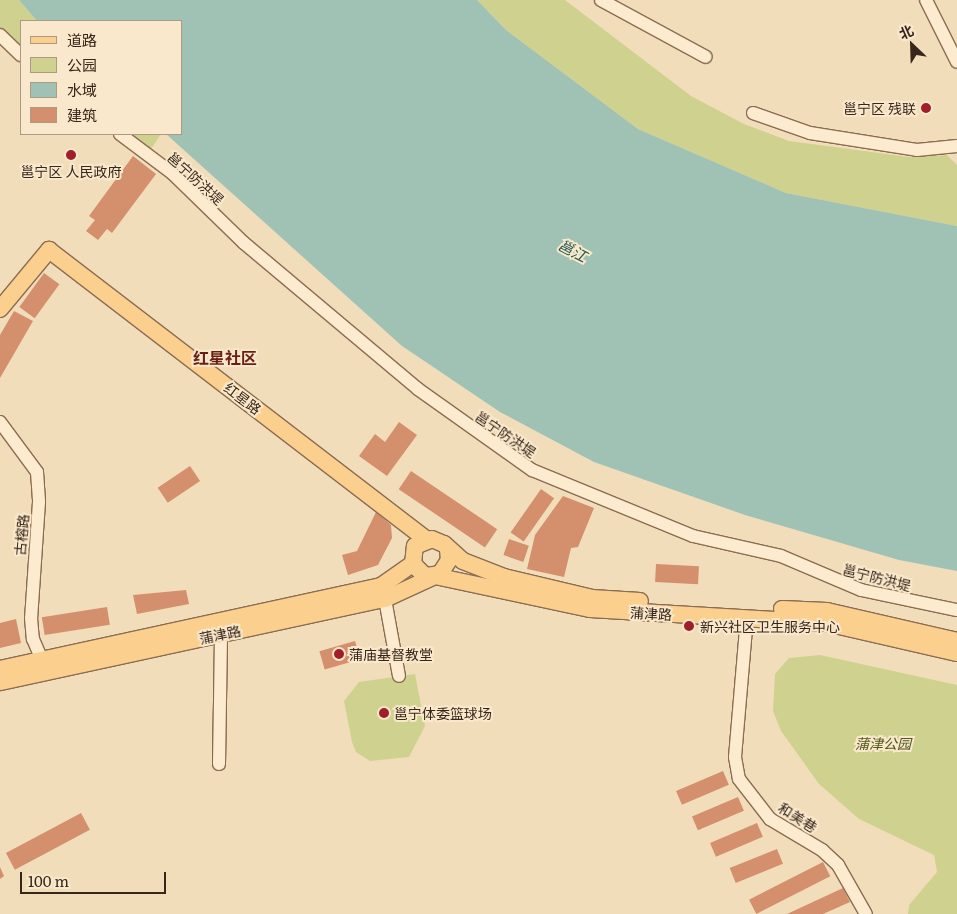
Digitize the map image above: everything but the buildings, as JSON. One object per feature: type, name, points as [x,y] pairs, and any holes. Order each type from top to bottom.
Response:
[{"type":"main road","name":"红星路","points":[[0,309],[49,250],[426,540]]},
{"type":"main road","name":"蒲津路","points":[[426,540],[438,541],[448,549],[504,577],[592,598],[827,611],[957,641]]},
{"type":"main road","points":[[413,564],[412,552],[426,540]]},
{"type":"main road","points":[[436,576],[448,566],[448,549]]},
{"type":"main road","name":"蒲津路","points":[[0,669],[381,586],[413,564],[424,576],[436,576],[590,610],[747,617],[826,623],[957,654]]},
{"type":"main road","name":"蒲津路","points":[[0,682],[385,599],[436,576]]},
{"type":"street","points":[[601,0],[706,57]]},
{"type":"street","points":[[926,0],[957,62]]},
{"type":"street","points":[[0,35],[20,55]]},
{"type":"street","points":[[753,113],[817,134],[917,150],[957,146]]},
{"type":"street","name":"邕宁防洪堤","points":[[121,135],[172,173],[244,243],[418,389],[532,470],[693,536],[781,556],[861,590],[957,610]]},
{"type":"street","name":"古榕路","points":[[0,422],[36,472],[39,502],[31,618],[33,640],[42,660]]},
{"type":"street","points":[[385,599],[399,676]]},
{"type":"street","name":"和美巷","points":[[747,617],[734,757],[739,779],[770,819],[822,850],[838,865],[866,914]]},
{"type":"street","points":[[219,764],[222,634]]},
{"type":"green space","points":[[0,0],[19,0],[36,20],[20,20],[20,54],[0,35]]},
{"type":"green space","points":[[477,0],[565,0],[691,96],[744,124],[789,141],[909,157],[947,155],[957,165],[957,226],[786,193],[638,129],[506,30]]},
{"type":"green space","points":[[121,135],[160,135],[147,155]]},
{"type":"green space","name":"蒲津公园","points":[[820,655],[957,685],[957,914],[908,914],[909,905],[937,872],[934,855],[859,819],[819,784],[781,731],[773,711],[775,674],[789,658]]},
{"type":"green space","name":"邕宁体委篮球场","points":[[415,674],[425,726],[409,757],[370,761],[356,752],[352,742],[344,701],[359,682]]},
{"type":"water","name":"邕江","points":[[19,0],[477,0],[506,30],[638,129],[786,193],[957,226],[957,571],[899,560],[745,515],[594,462],[500,412],[402,346],[167,135],[182,135],[182,20],[36,20]]},
{"type":"place","name":"邕宁区 残联","points":[[926,108]]},
{"type":"place","name":"邕宁区 人民政府","points":[[71,155]]},
{"type":"place","name":"新兴社区卫生服务中心","points":[[689,626]]},
{"type":"place","name":"蒲庙基督教堂","points":[[339,654]]},
{"type":"place","name":"邕宁体委篮球场","points":[[384,713]]},
{"type":"district","name":"红星社区","points":[[225,357]]}]
